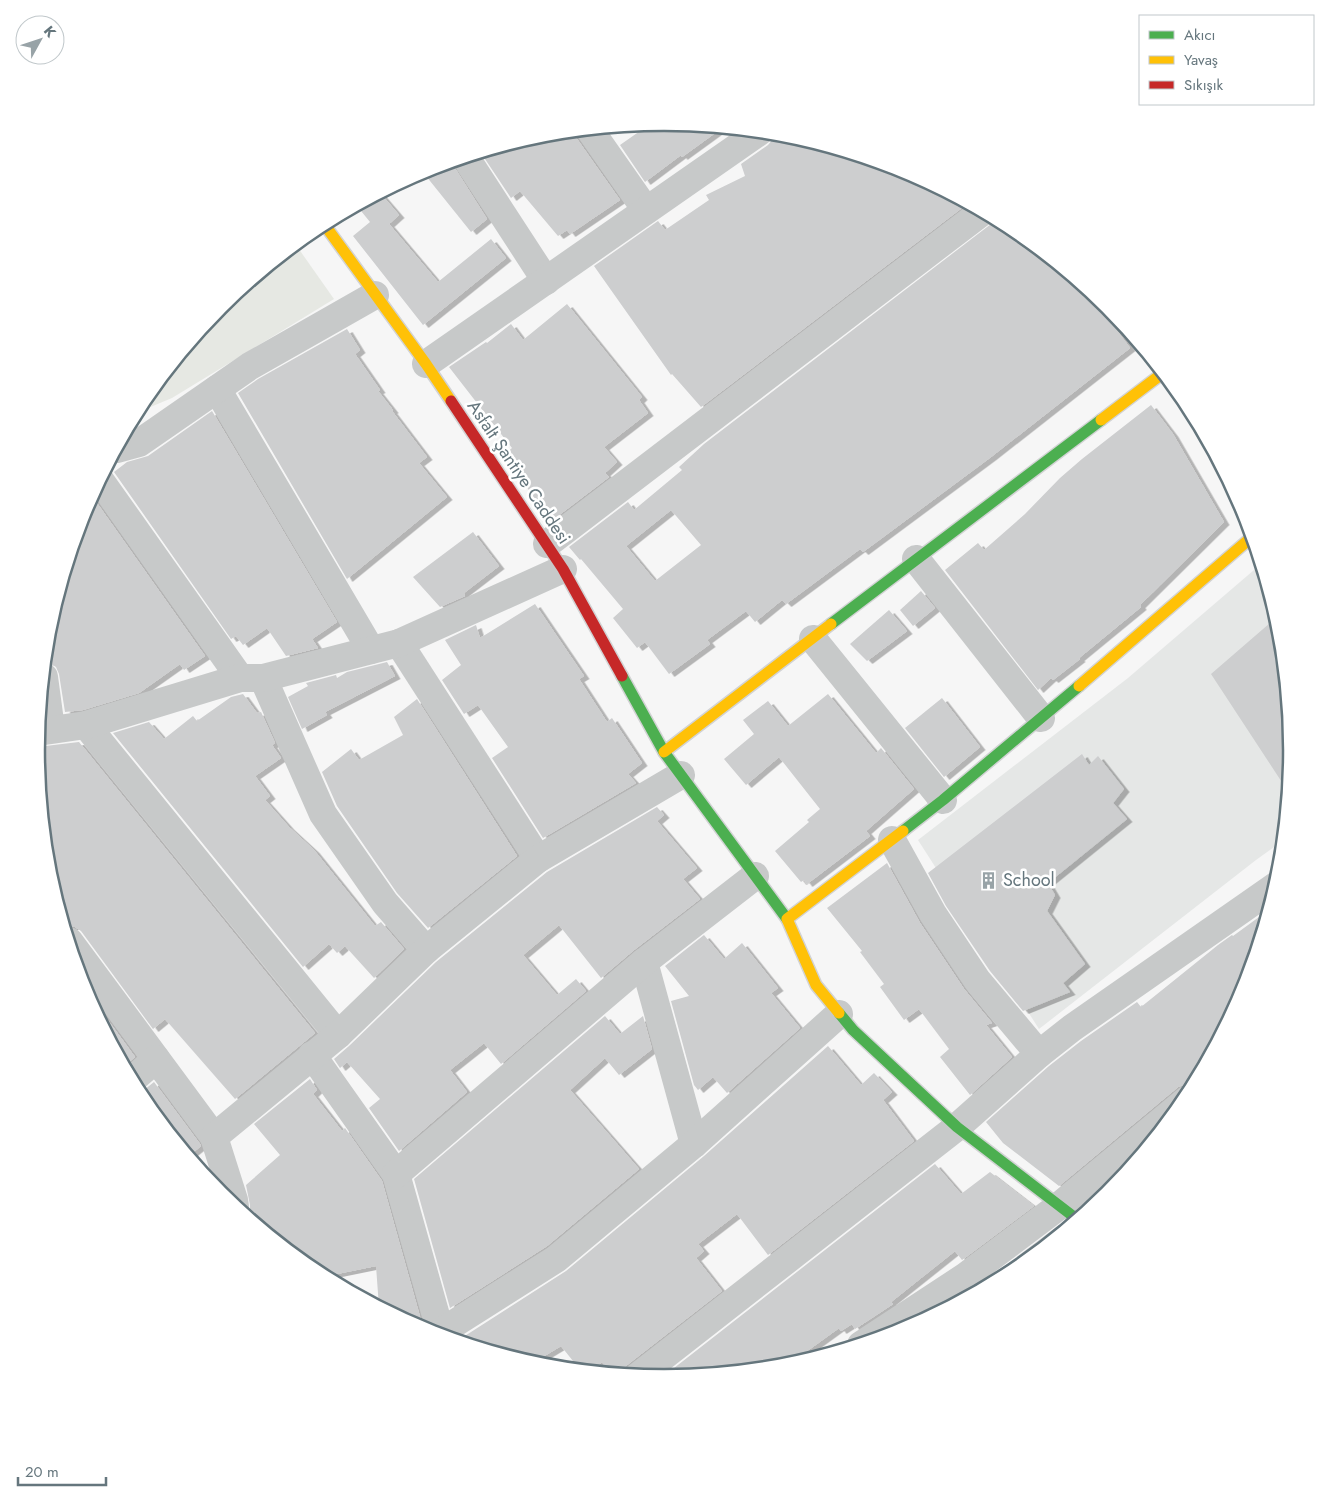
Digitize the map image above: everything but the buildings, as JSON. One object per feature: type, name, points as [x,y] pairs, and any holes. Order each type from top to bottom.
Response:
[{"type":"street","points":[[594,136],[646,210]]},
{"type":"street","points":[[426,364],[751,138]]},
{"type":"street","points":[[469,163],[546,281]]},
{"type":"street","points":[[547,544],[977,216]]},
{"type":"street","name":"Asfalt Şantiye Caddesi","points":[[329,231],[426,364],[563,568],[664,752],[787,920],[816,985],[853,1030],[957,1127],[1069,1213]]},
{"type":"street","points":[[125,447],[139,443],[250,366],[375,295]]},
{"type":"street","points":[[664,752],[1158,377]]},
{"type":"street","points":[[217,389],[371,650]]},
{"type":"street","points":[[105,486],[252,678],[323,814],[385,903],[426,950]]},
{"type":"street","points":[[787,920],[943,800],[1247,541]]},
{"type":"street","points":[[916,559],[1041,718]]},
{"type":"street","points":[[45,731],[86,725],[252,678],[399,643],[563,568]]},
{"type":"street","points":[[813,639],[943,800]]},
{"type":"street","points":[[399,643],[538,859]]},
{"type":"street","points":[[86,725],[338,1034]]},
{"type":"street","points":[[214,1137],[338,1034],[426,950],[538,859],[681,775]]},
{"type":"street","points":[[892,840],[933,914],[977,980],[1039,1054]]},
{"type":"street","points":[[396,1174],[644,962],[756,876]]},
{"type":"street","points":[[645,1370],[957,1127],[1039,1054],[1072,1028],[1267,892]]},
{"type":"street","points":[[80,956],[214,1137],[230,1193]]},
{"type":"street","points":[[644,962],[694,1144]]},
{"type":"street","points":[[447,1331],[556,1259],[694,1144],[839,1014]]},
{"type":"street","points":[[312,1055],[396,1174],[440,1328]]},
{"type":"street","points":[[137,1076],[156,1059]]},
{"type":"street","points":[[900,1324],[973,1284],[1069,1213],[1149,1136]]},
{"type":"shaded area","points":[[300,251],[334,299],[172,398],[149,408],[173,374],[226,313],[256,285]]},
{"type":"shaded area","points":[[1256,568],[1272,630],[1283,710],[1283,792],[1277,845],[1039,1029],[918,840],[1128,678]]},
{"type":"traffic: fast","points":[[831,624],[1101,420]]},
{"type":"traffic: fast","points":[[622,676],[664,752],[787,919]]},
{"type":"traffic: fast","points":[[903,831],[943,800],[1079,686]]},
{"type":"traffic: fast","points":[[839,1013],[853,1030],[957,1127],[1073,1217]]},
{"type":"traffic: slow","points":[[329,231],[451,401]]},
{"type":"traffic: slow","points":[[1101,420],[1158,377]]},
{"type":"traffic: slow","points":[[1079,686],[1247,541]]},
{"type":"traffic: slow","points":[[664,752],[831,624]]},
{"type":"traffic: slow","points":[[839,1013],[816,985],[787,919],[903,831]]},
{"type":"traffic: jam","points":[[451,401],[563,569],[622,676]]},
{"type":"place","name":"School","points":[[989,880]]}]
